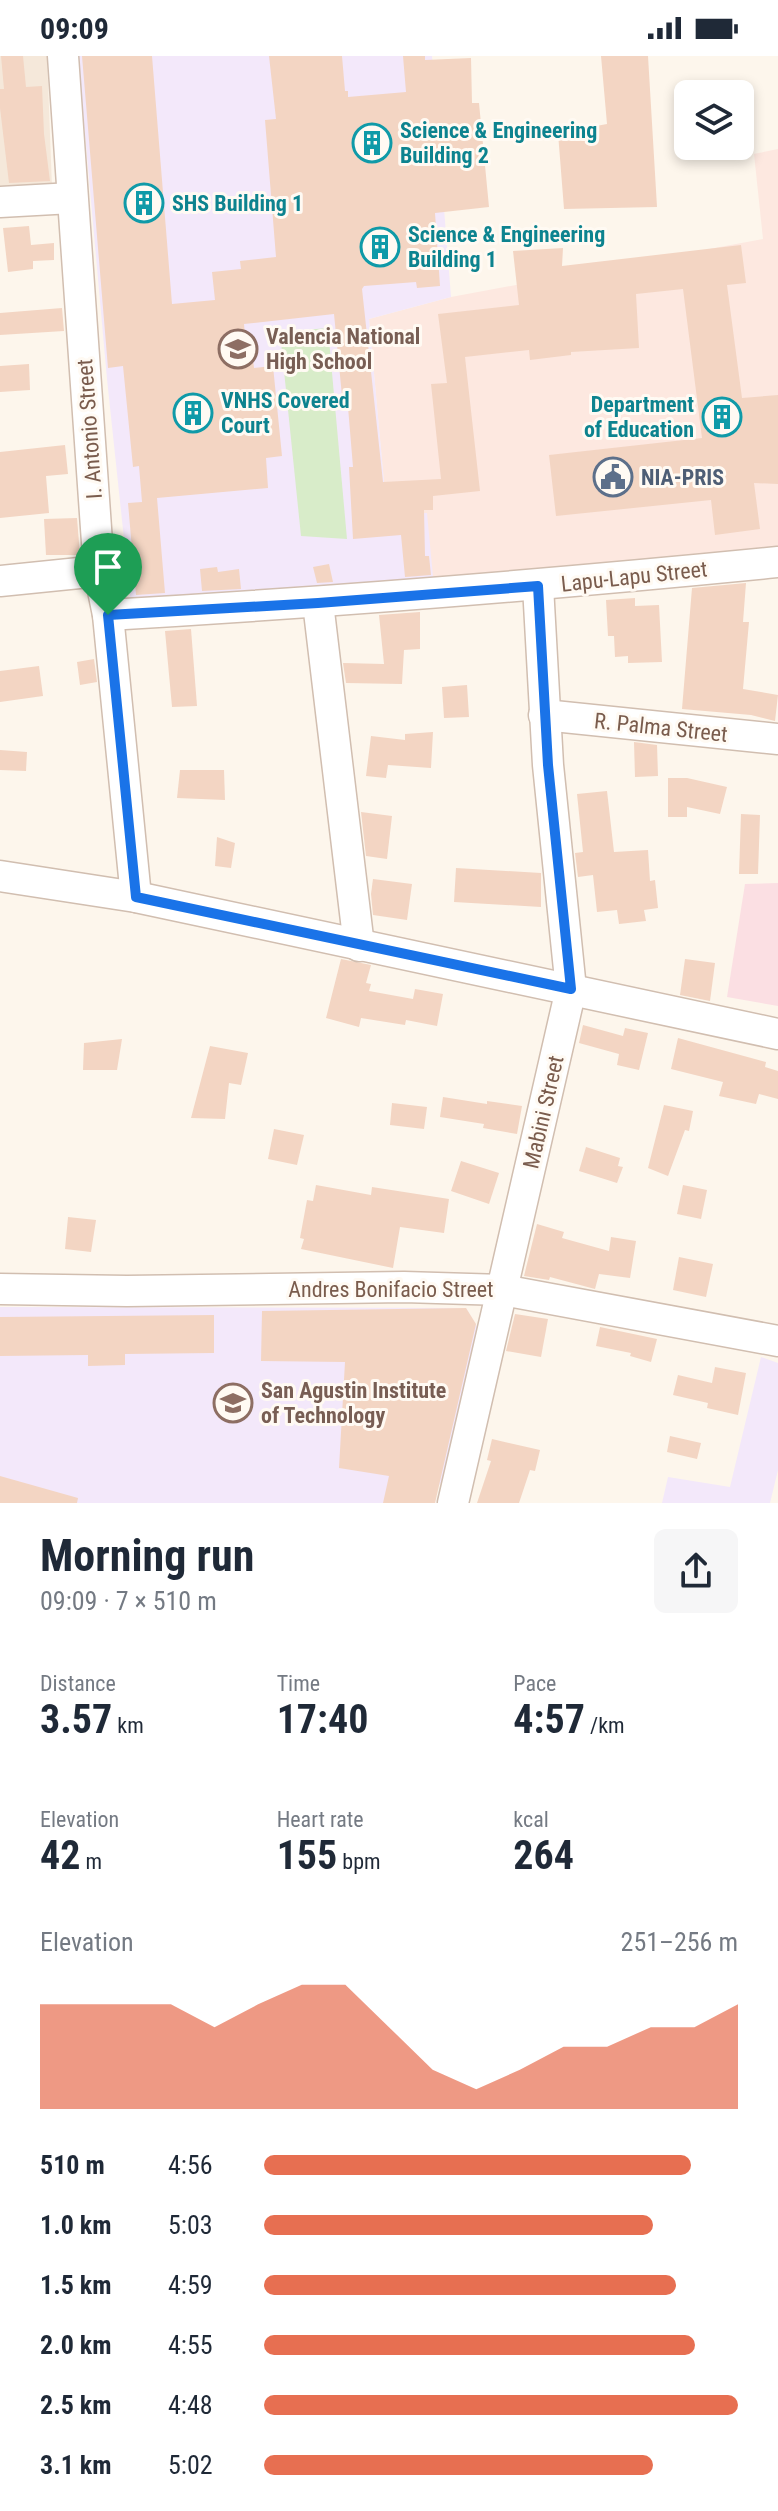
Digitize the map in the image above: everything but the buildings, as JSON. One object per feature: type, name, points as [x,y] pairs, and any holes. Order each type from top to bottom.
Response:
[{"type":"street","name":"I. Antonio Street","points":[[63,56],[99,571],[108,615],[136,897]]},
{"type":"street","points":[[0,202],[72,198]]},
{"type":"street","name":"Lapu-Lapu Street","points":[[108,615],[538,586],[778,562]]},
{"type":"street","points":[[0,581],[99,571]]},
{"type":"street","name":"Mabini Street","points":[[453,1503],[571,989],[544,715],[538,586]]},
{"type":"street","points":[[318,603],[359,946]]},
{"type":"street","name":"R. Palma Street","points":[[544,715],[778,739]]},
{"type":"street","points":[[0,876],[136,897],[778,1034]]},
{"type":"street","name":"Andres Bonifacio Street","points":[[0,1289],[127,1291],[404,1287],[503,1290],[778,1341]]},
{"type":"shaded area","points":[[0,56],[47,56],[52,187],[0,192]]},
{"type":"shaded area","name":"Valencia National High School","points":[[78,56],[432,56],[451,297],[369,319],[387,514],[427,513],[434,587],[131,605]]},
{"type":"shaded area","points":[[778,149],[778,546],[434,587],[387,515],[369,319],[451,297],[763,239],[754,154]]},
{"type":"shaded area","points":[[778,883],[778,1006],[727,997],[745,884]]},
{"type":"shaded area","name":"San Agustin Institute of Technology","points":[[0,1307],[466,1308],[482,1335],[452,1471],[438,1486],[435,1503],[0,1503]]},
{"type":"shaded area","points":[[761,1357],[778,1363],[778,1470],[770,1503],[662,1503],[668,1477],[730,1487]]},
{"type":"green space","points":[[328,328],[347,539],[301,536],[280,332]]},
{"type":"place","name":"Science & Engineering Building 2","points":[[372,143]]},
{"type":"place","name":"SHS Building 1","points":[[144,203]]},
{"type":"place","name":"Science & Engineering Building 1","points":[[380,247]]},
{"type":"place","name":"Valencia National High School","points":[[238,349]]},
{"type":"place","name":"VNHS Covered Court","points":[[193,413]]},
{"type":"place","name":"Department of Education","points":[[722,417]]},
{"type":"place","name":"NIA-PRIS","points":[[613,477]]},
{"type":"place","name":"San Agustin Institute of Technology","points":[[233,1403]]},
{"type":"route","points":[[538,586],[548,765],[571,989],[136,897],[108,615],[538,586]]}]
